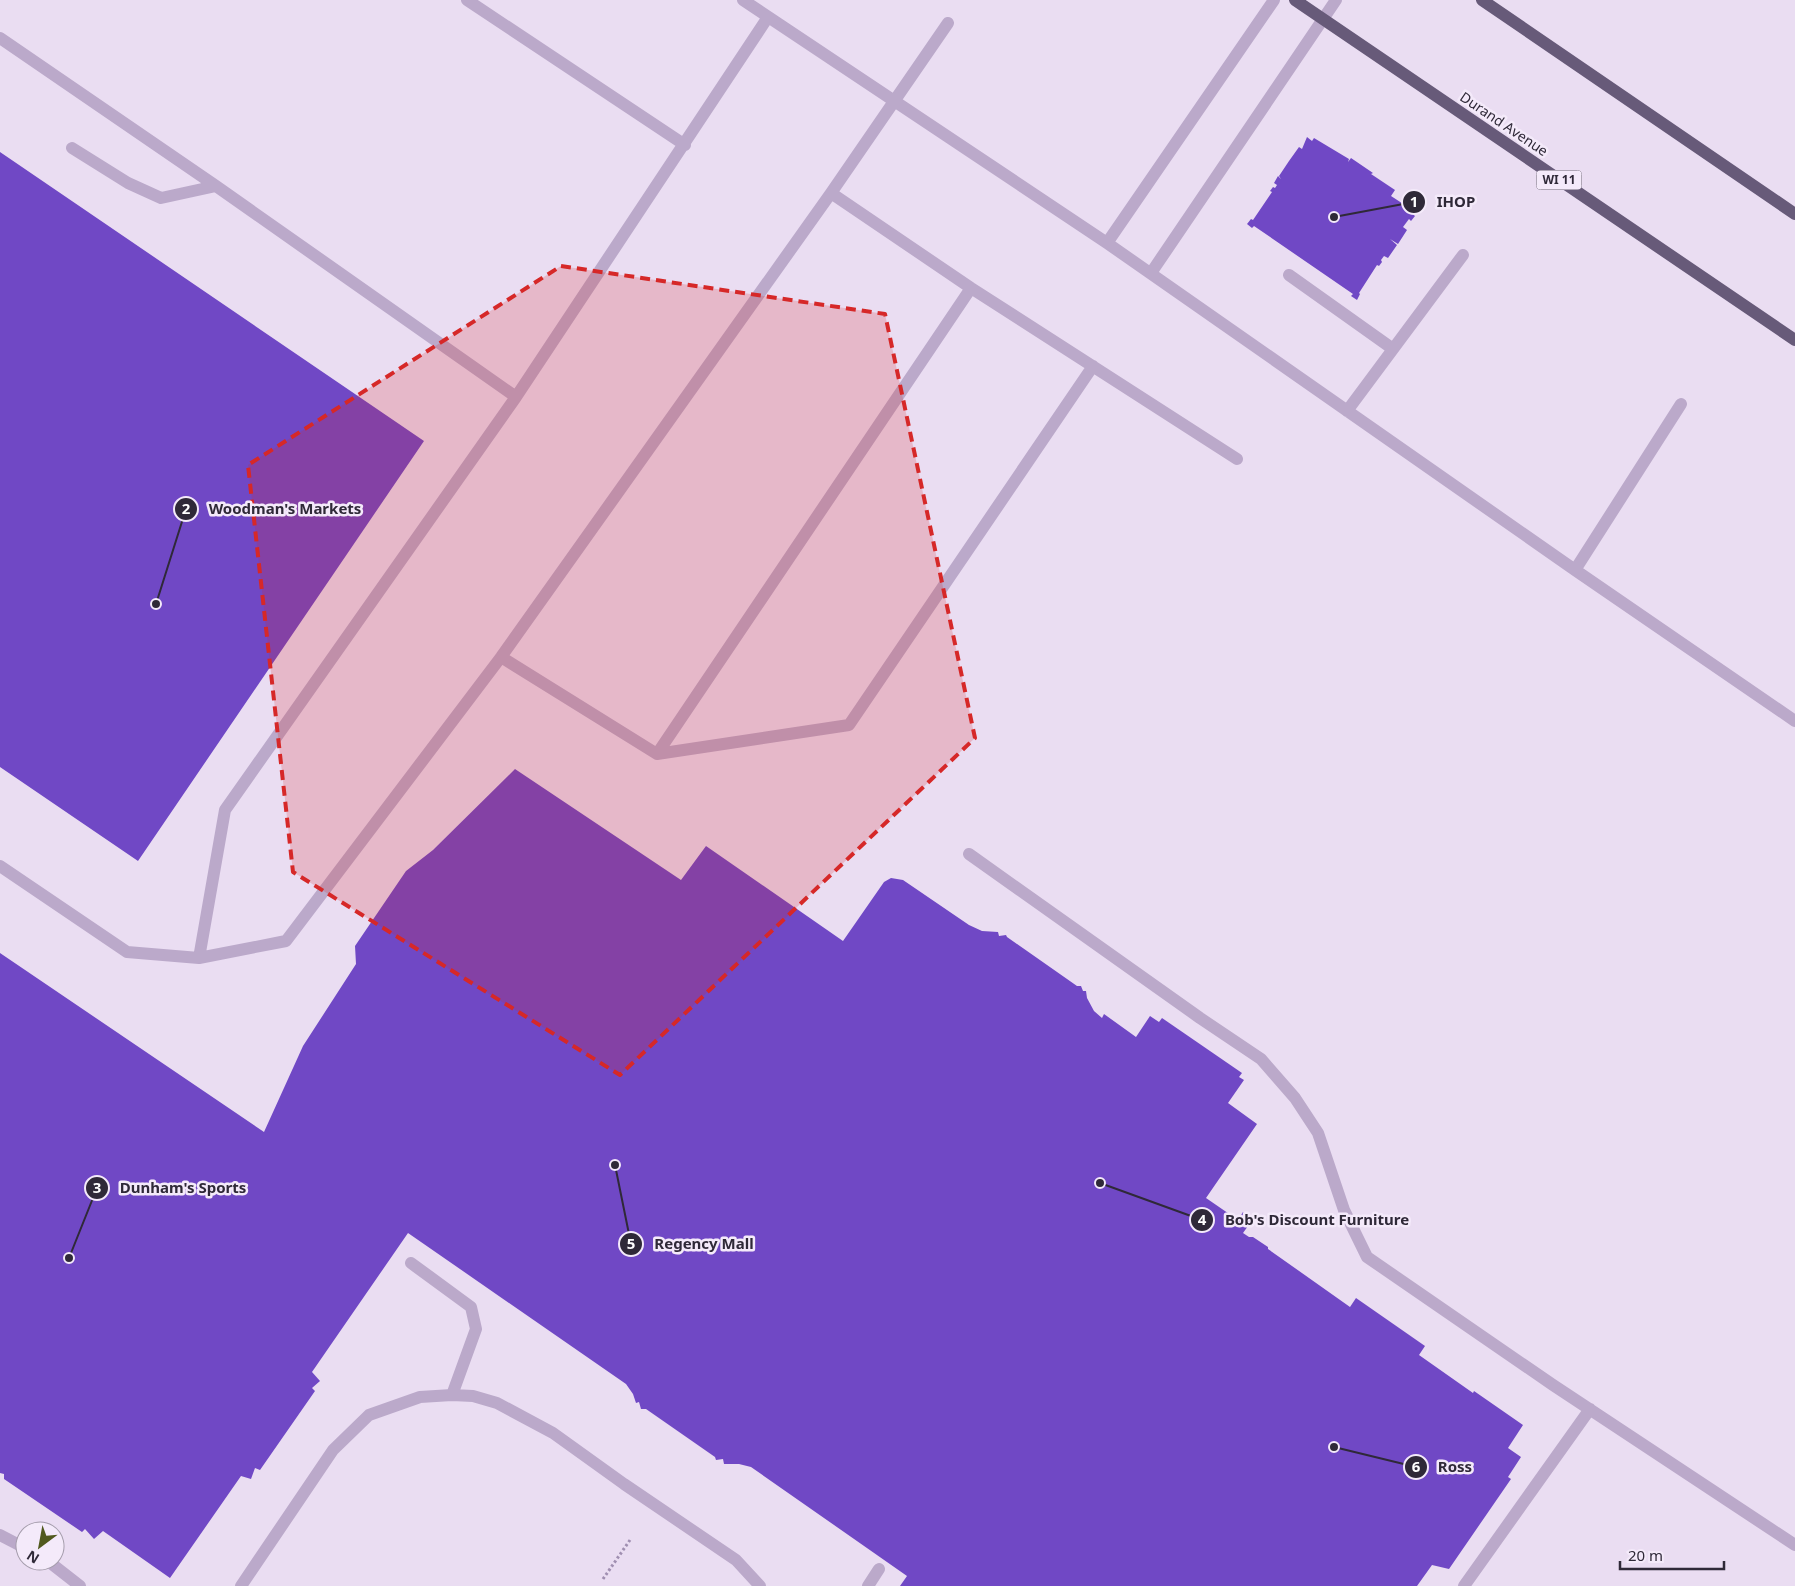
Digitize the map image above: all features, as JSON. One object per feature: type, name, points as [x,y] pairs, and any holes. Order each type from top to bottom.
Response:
[{"type":"main road","name":"Durand Avenue","points":[[1295,0],[1795,340]]},
{"type":"main road","points":[[1482,0],[1795,214]]},
{"type":"lane","points":[[467,0],[684,144]]},
{"type":"lane","points":[[743,0],[1151,274],[1574,570],[1795,721]]},
{"type":"lane","points":[[1107,244],[1274,0]]},
{"type":"lane","points":[[1151,274],[1336,0]]},
{"type":"lane","points":[[199,958],[225,810],[516,397],[768,17]]},
{"type":"lane","points":[[0,866],[126,952],[199,958],[286,941],[501,657],[831,193],[948,23]]},
{"type":"lane","points":[[0,38],[216,186],[516,397]]},
{"type":"lane","points":[[72,148],[128,183],[161,198],[216,186]]},
{"type":"lane","points":[[831,193],[971,288],[1237,459]]},
{"type":"lane","points":[[1347,411],[1463,255]]},
{"type":"lane","points":[[1289,275],[1393,349]]},
{"type":"lane","points":[[658,754],[971,288]]},
{"type":"lane","points":[[501,657],[658,754],[849,725],[1093,366]]},
{"type":"lane","points":[[1574,570],[1682,404]]},
{"type":"lane","points":[[969,854],[1261,1059],[1296,1098],[1318,1133],[1344,1210],[1367,1257],[1590,1409],[1795,1545]]},
{"type":"lane","points":[[412,1263],[471,1307],[476,1329],[452,1395]]},
{"type":"lane","points":[[241,1586],[333,1450],[369,1415],[420,1397],[452,1395],[473,1396],[497,1403],[553,1433],[736,1560],[760,1586]]},
{"type":"lane","points":[[1464,1586],[1590,1409]]},
{"type":"lane","points":[[0,1535],[15,1543]]},
{"type":"lane","points":[[868,1586],[879,1569]]},
{"type":"lane","points":[[61,1571],[80,1586]]},
{"type":"path","points":[[604,1579],[630,1540]]},
{"type":"highlighted area","points":[[561,266],[885,314],[975,738],[620,1075],[293,872],[248,465]]},
{"type":"building","points":[[1307,137],[1312,141],[1314,138],[1349,159],[1348,162],[1351,158],[1395,190],[1391,196],[1411,209],[1409,211],[1415,216],[1411,221],[1409,219],[1403,227],[1407,230],[1398,244],[1390,239],[1397,245],[1388,258],[1384,256],[1379,266],[1377,265],[1359,293],[1357,300],[1351,296],[1353,294],[1254,226],[1252,228],[1247,224],[1251,219],[1253,220],[1272,192],[1270,191],[1273,187],[1275,188],[1277,185],[1274,183],[1278,176],[1281,179],[1279,176],[1299,147],[1302,149]]},
{"type":"building","points":[[0,152],[424,441],[138,861],[0,767]]},
{"type":"building","points":[[515,769],[681,880],[706,846],[843,941],[884,882],[891,878],[903,880],[969,925],[982,931],[998,932],[999,936],[1006,935],[1077,986],[1081,986],[1083,991],[1086,991],[1087,998],[1094,1011],[1102,1018],[1104,1014],[1136,1037],[1150,1016],[1159,1022],[1162,1018],[1242,1073],[1239,1077],[1244,1080],[1228,1103],[1257,1124],[1206,1198],[1238,1220],[1243,1212],[1253,1219],[1243,1233],[1268,1247],[1268,1249],[1350,1307],[1356,1298],[1425,1346],[1419,1355],[1523,1425],[1508,1448],[1521,1457],[1508,1477],[1511,1479],[1449,1569],[1432,1565],[1417,1586],[900,1586],[907,1576],[751,1467],[739,1464],[724,1464],[723,1459],[716,1460],[715,1457],[646,1409],[641,1409],[639,1402],[636,1403],[633,1394],[626,1384],[408,1233],[312,1372],[320,1381],[312,1388],[315,1391],[260,1470],[255,1468],[251,1479],[241,1476],[170,1578],[103,1531],[94,1539],[85,1529],[82,1532],[4,1479],[4,1474],[0,1473],[0,953],[264,1132],[303,1046],[356,964],[355,946],[406,871],[433,850]]},
{"type":"place","name":"IHOP","points":[[1334,217]]},
{"type":"place","name":"Woodman's Markets","points":[[156,604]]},
{"type":"place","name":"Regency Mall","points":[[615,1165]]},
{"type":"place","name":"Bob's Discount Furniture","points":[[1100,1183]]},
{"type":"place","name":"Dunham's Sports","points":[[69,1258]]},
{"type":"place","name":"Ross","points":[[1334,1447]]}]
